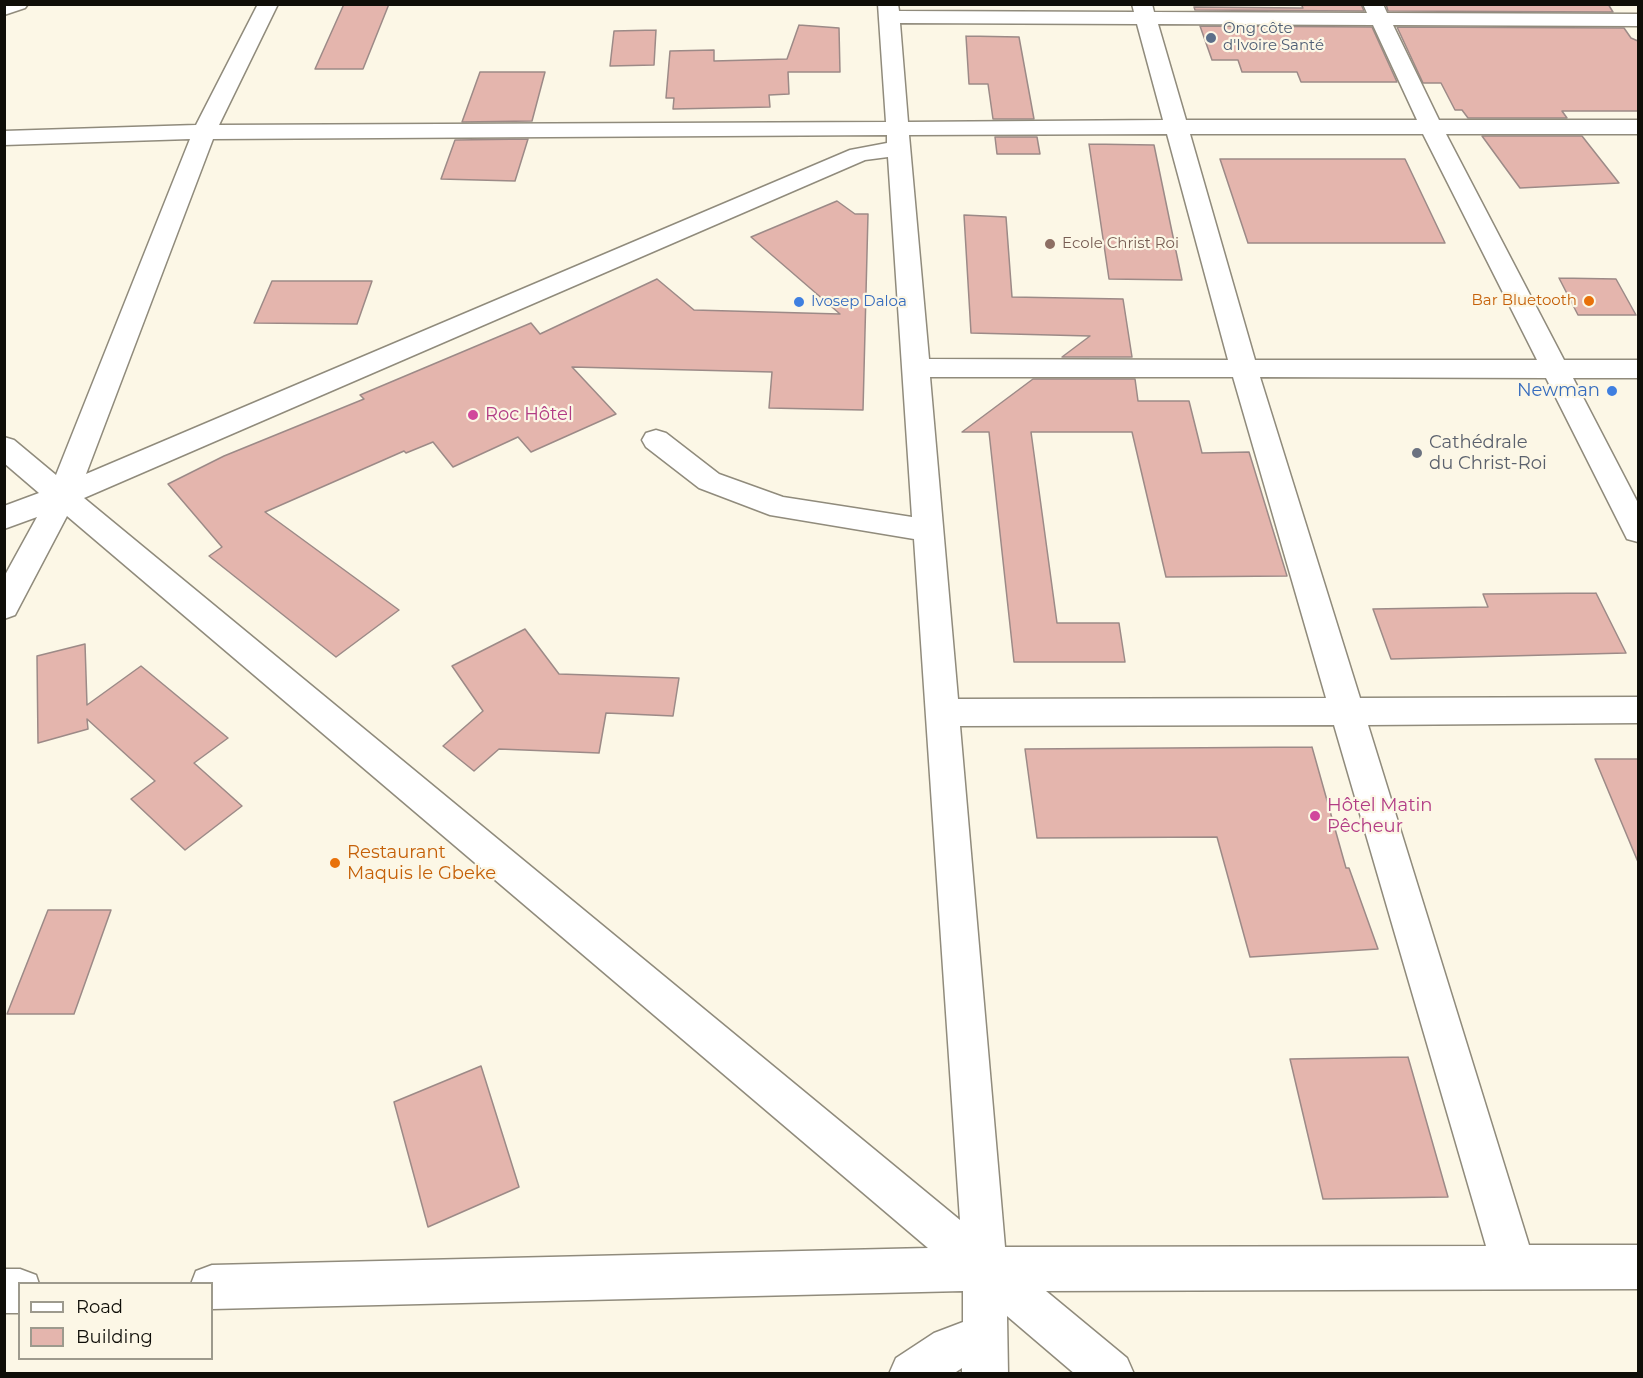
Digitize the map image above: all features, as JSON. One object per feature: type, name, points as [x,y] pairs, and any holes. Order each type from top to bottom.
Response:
[{"type":"street","points":[[4,9],[18,4]]},
{"type":"street","points":[[4,607],[63,495],[204,132],[268,4]]},
{"type":"street","points":[[912,1374],[950,1349],[985,1356],[985,1269],[888,11],[1377,13],[1638,20]]},
{"type":"street","points":[[1144,12],[1244,368],[1514,1267]]},
{"type":"street","points":[[1377,13],[1431,127],[1638,531]]},
{"type":"street","points":[[4,138],[204,132],[899,139],[1178,127],[1638,127]]},
{"type":"street","points":[[4,518],[63,495],[899,139]]},
{"type":"street","points":[[916,368],[1638,369]]},
{"type":"street","points":[[656,440],[708,482],[780,507],[928,530]]},
{"type":"street","points":[[4,447],[1111,1374]]},
{"type":"street","points":[[941,713],[1638,710]]},
{"type":"street","points":[[213,1287],[985,1269],[1638,1267]]},
{"type":"building","points":[[344,4],[389,4],[363,69],[315,69]]},
{"type":"building","points":[[1301,4],[1361,4],[1364,11],[1195,10],[1194,7],[1303,8]]},
{"type":"building","points":[[1386,4],[1608,4],[1613,12],[1388,11]]},
{"type":"building","points":[[799,25],[839,28],[840,72],[788,72],[789,94],[769,95],[770,107],[673,109],[674,98],[666,98],[670,51],[714,50],[714,61],[787,59]]},
{"type":"building","points":[[1200,26],[1372,27],[1397,82],[1301,82],[1297,72],[1242,72],[1238,60],[1212,60]]},
{"type":"building","points":[[1397,27],[1624,28],[1631,38],[1638,41],[1638,111],[1562,111],[1567,118],[1468,118],[1462,110],[1455,110],[1441,83],[1423,83]]},
{"type":"building","points":[[656,30],[654,65],[610,66],[614,31]]},
{"type":"building","points":[[966,36],[1019,37],[1034,119],[993,119],[988,84],[969,84]]},
{"type":"building","points":[[480,72],[545,72],[532,121],[462,122]]},
{"type":"building","points":[[1482,136],[1582,136],[1619,183],[1520,188]]},
{"type":"building","points":[[995,137],[1037,137],[1040,154],[997,154]]},
{"type":"building","points":[[528,139],[515,181],[441,179],[455,140]]},
{"type":"building","points":[[1089,144],[1154,145],[1182,280],[1109,279]]},
{"type":"building","points":[[1220,159],[1405,159],[1445,243],[1248,243]]},
{"type":"building","points":[[837,201],[855,214],[868,214],[863,410],[769,408],[772,372],[572,367],[616,414],[531,452],[518,437],[453,467],[433,442],[406,453],[404,451],[265,512],[399,610],[336,657],[209,556],[222,547],[168,484],[224,456],[364,399],[360,395],[531,323],[540,334],[657,279],[694,310],[840,314],[751,237]]},
{"type":"building","points":[[964,215],[1006,217],[1012,297],[1123,299],[1132,357],[1062,357],[1090,336],[971,333]]},
{"type":"building","points":[[1559,278],[1616,279],[1636,315],[1578,315]]},
{"type":"building","points":[[272,281],[372,281],[357,324],[254,323]]},
{"type":"building","points":[[1033,379],[1135,379],[1138,401],[1189,401],[1202,453],[1249,452],[1287,576],[1166,577],[1132,432],[1031,432],[1057,623],[1119,623],[1125,662],[1014,662],[989,432],[962,432]]},
{"type":"building","points":[[1596,593],[1626,653],[1391,659],[1373,609],[1488,607],[1483,594]]},
{"type":"building","points":[[525,629],[559,674],[679,678],[673,716],[606,713],[599,753],[499,749],[474,771],[443,746],[483,711],[452,666]]},
{"type":"building","points":[[85,644],[87,705],[141,666],[228,738],[194,763],[242,806],[185,850],[131,799],[155,781],[87,719],[88,729],[38,743],[37,656]]},
{"type":"building","points":[[1312,747],[1346,868],[1349,868],[1378,949],[1250,957],[1217,837],[1037,838],[1025,749]]},
{"type":"building","points":[[1595,759],[1638,759],[1638,862]]},
{"type":"building","points":[[48,910],[111,910],[74,1014],[7,1014]]},
{"type":"building","points":[[1408,1057],[1448,1197],[1323,1199],[1290,1059]]},
{"type":"building","points":[[481,1066],[519,1187],[428,1227],[394,1102]]},
{"type":"place","name":"Ong côte d'Ivoire Santé","points":[[1211,38]]},
{"type":"place","name":"Ecole Christ Roi","points":[[1050,244]]},
{"type":"place","name":"Bar Bluetooth","points":[[1589,301]]},
{"type":"place","name":"Ivosep Daloa","points":[[799,302]]},
{"type":"place","name":"Newman","points":[[1612,391]]},
{"type":"place","name":"Roc Hôtel","points":[[473,415]]},
{"type":"place","name":"Cathédrale du Christ-Roi","points":[[1417,453]]},
{"type":"place","name":"Hôtel Matin Pêcheur","points":[[1315,816]]},
{"type":"place","name":"Restaurant Maquis le Gbeke","points":[[335,863]]}]
